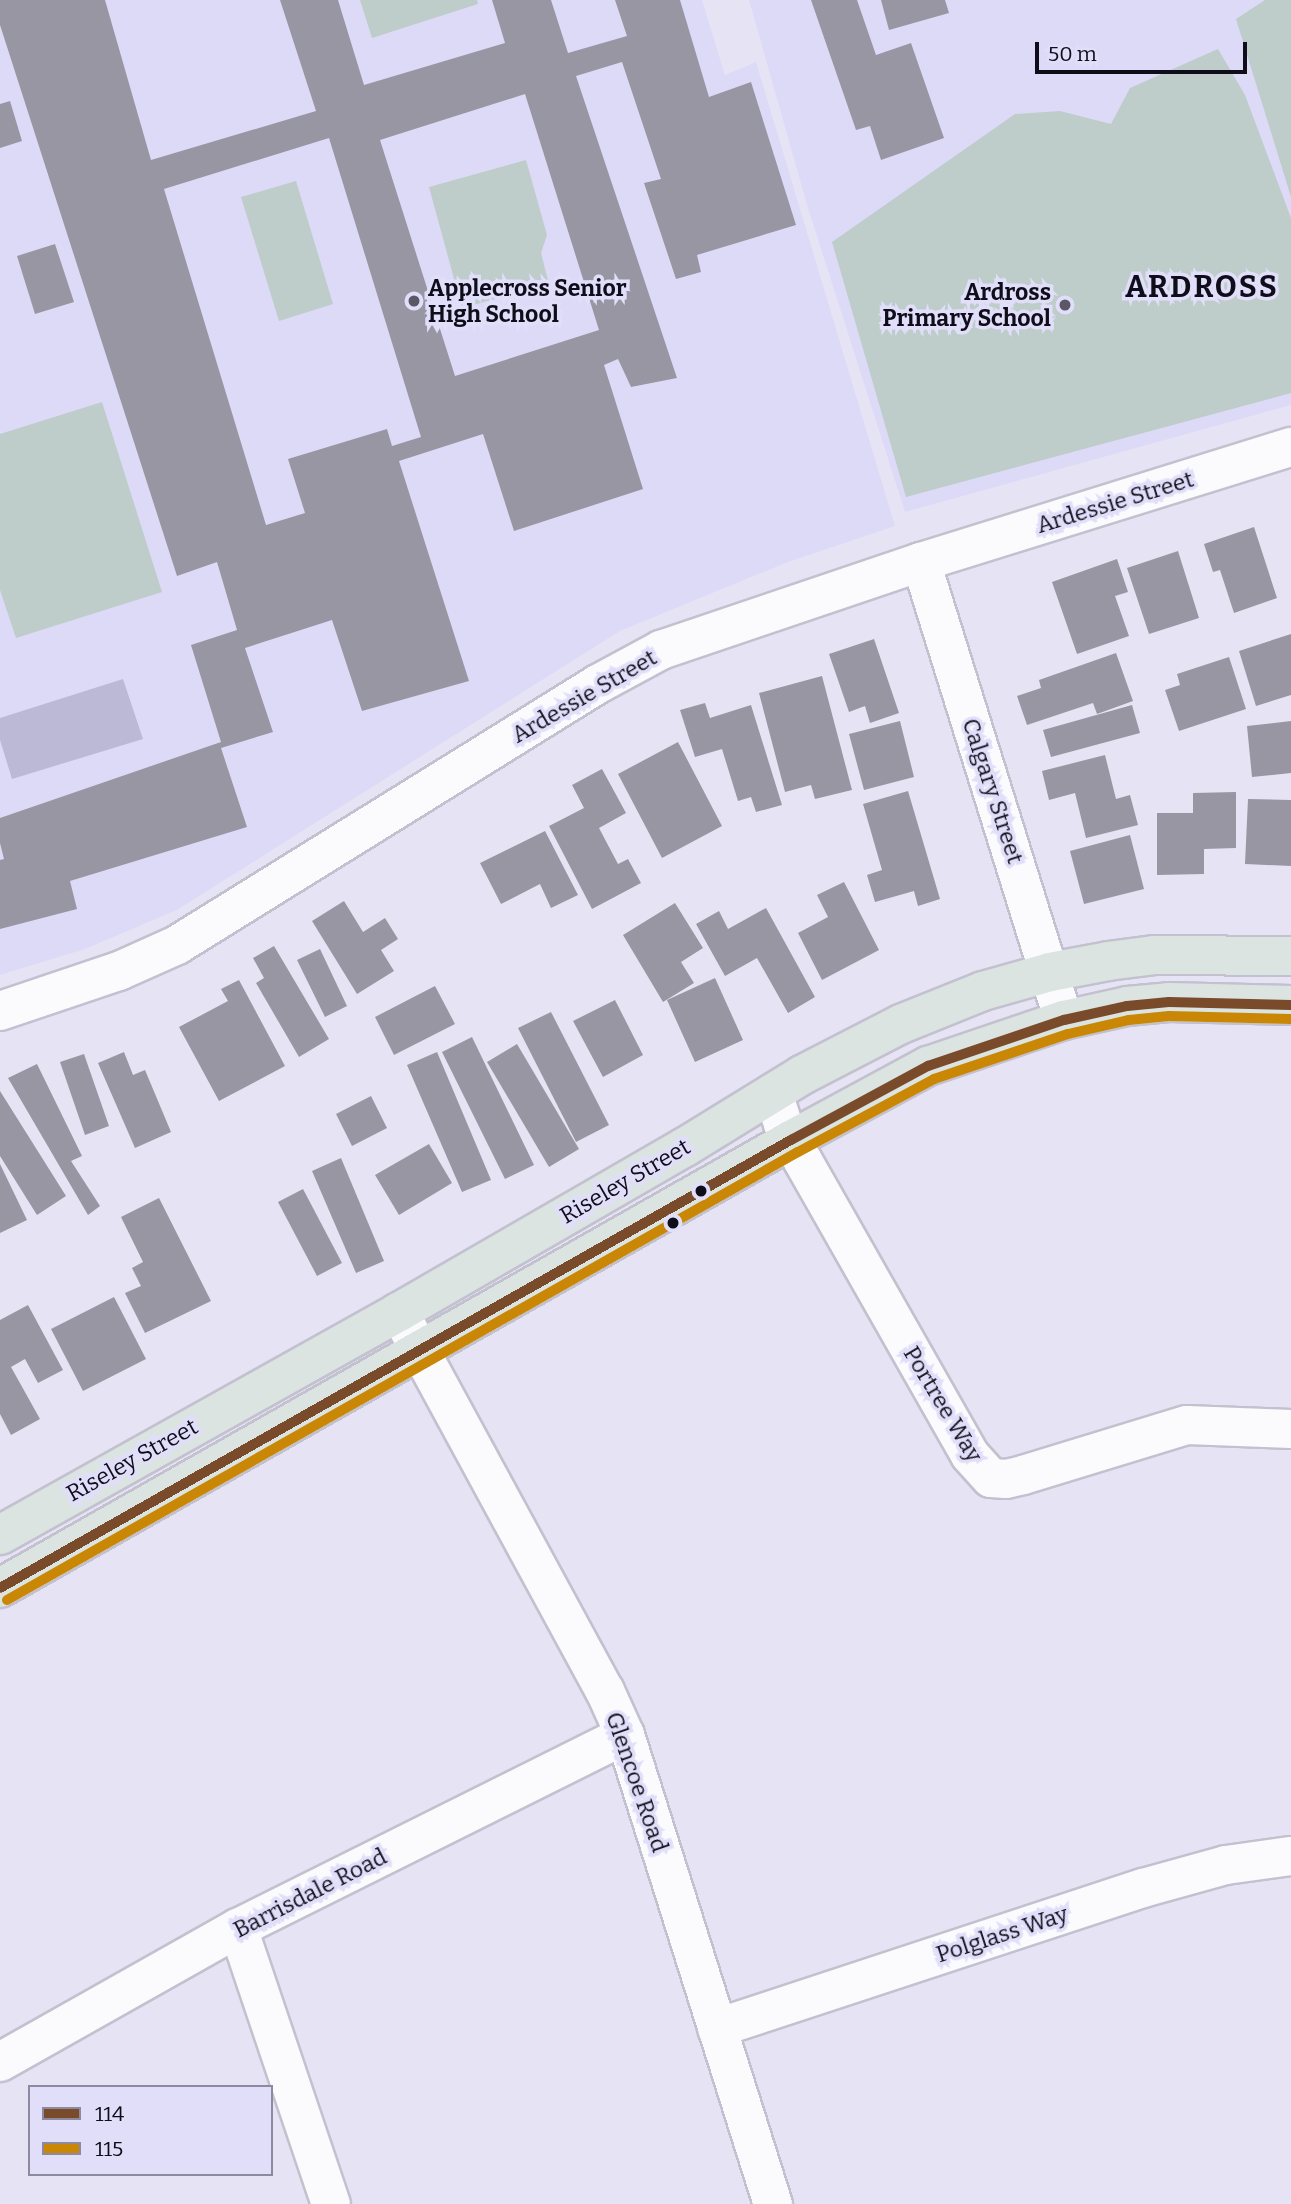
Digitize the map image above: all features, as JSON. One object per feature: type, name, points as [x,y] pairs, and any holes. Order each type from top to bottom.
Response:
[{"type":"highway","name":"Riseley Street","points":[[0,1535],[399,1312],[773,1093],[901,1024],[983,991],[1050,972],[1154,955],[1291,956]]},
{"type":"highway","name":"Riseley Street","points":[[0,1588],[792,1140],[928,1066],[1064,1020],[1127,1006],[1169,1002],[1291,1004]]},
{"type":"street","name":"Ardessie Street","points":[[0,1011],[119,971],[177,945],[629,666],[712,631],[920,562],[1291,447]]},
{"type":"street","name":"Calgary Street","points":[[920,562],[1064,1020]]},
{"type":"street","name":"Portree Way","points":[[773,1093],[783,1124],[970,1455],[991,1478],[1006,1479],[1023,1475],[1187,1425],[1291,1429]]},
{"type":"street","name":"Glencoe Road","points":[[399,1312],[418,1353],[605,1691],[625,1735],[773,2204]]},
{"type":"street","name":"Barrisdale Road","points":[[0,2062],[238,1928],[625,1735]]},
{"type":"street","name":"Polglass Way","points":[[717,2028],[1143,1888],[1226,1865],[1291,1856]]},
{"type":"street","points":[[238,1928],[331,2204]]},
{"type":"shaded area","name":"Applecross Senior High School","points":[[0,0],[702,0],[725,75],[756,62],[895,526],[788,562],[620,631],[177,910],[85,949],[0,975]]},
{"type":"shaded area","points":[[360,0],[477,0],[478,4],[372,38]]},
{"type":"shaded area","name":"Ardross Primary School","points":[[749,0],[1291,0],[1291,405],[905,512],[807,205]]},
{"type":"shaded area","points":[[1265,0],[1291,0],[1291,197],[1236,19]]},
{"type":"shaded area","name":"Ardross Primary School","points":[[1218,49],[1245,95],[1291,218],[1291,393],[906,497],[832,242],[1015,114],[1060,111],[1111,124],[1130,88]]},
{"type":"shaded area","points":[[526,160],[547,235],[541,253],[549,284],[462,308],[429,187]]},
{"type":"shaded area","points":[[296,181],[333,304],[279,321],[241,197]]},
{"type":"shaded area","points":[[102,402],[162,592],[16,638],[0,590],[0,434]]},
{"type":"shaded area","points":[[123,679],[143,739],[12,779],[0,740],[0,718]]},
{"type":"building","points":[[0,0],[105,0],[151,160],[316,111],[280,0],[338,0],[364,85],[505,43],[492,0],[551,0],[568,53],[627,36],[615,0],[680,0],[709,97],[751,82],[796,225],[697,255],[701,272],[676,279],[644,183],[661,179],[622,62],[576,76],[677,378],[631,387],[618,359],[604,365],[643,489],[514,531],[483,434],[399,461],[469,681],[362,711],[332,620],[245,648],[273,732],[221,748],[247,827],[70,881],[77,909],[0,929],[0,860],[4,859],[0,843],[0,818],[221,742],[191,645],[237,630],[217,562],[177,576],[0,25]],"holes":[[[525,94],[599,330],[455,376],[380,140]],[[329,138],[421,437],[392,446],[387,429],[288,459],[305,513],[266,525],[164,189]]]},
{"type":"building","points":[[811,0],[857,0],[876,55],[911,43],[944,138],[881,160],[870,126],[856,130]]},
{"type":"building","points":[[881,0],[945,0],[949,13],[889,30]]},
{"type":"building","points":[[10,101],[22,141],[0,148],[0,104]]},
{"type":"building","points":[[55,244],[74,302],[35,314],[17,256]]},
{"type":"building","points":[[1254,527],[1277,598],[1234,613],[1220,570],[1213,572],[1204,544]]},
{"type":"building","points":[[1178,551],[1199,618],[1149,634],[1127,568]]},
{"type":"building","points":[[1117,559],[1128,592],[1115,596],[1129,636],[1077,654],[1052,582]]},
{"type":"building","points":[[1291,634],[1291,695],[1256,706],[1239,651]]},
{"type":"building","points":[[874,639],[899,713],[870,723],[865,706],[849,712],[829,654]]},
{"type":"building","points":[[1116,653],[1133,701],[1097,714],[1093,703],[1027,725],[1017,696],[1041,688],[1039,680]]},
{"type":"building","points":[[1229,657],[1246,709],[1179,731],[1165,690],[1180,685],[1177,674]]},
{"type":"building","points":[[822,676],[852,790],[815,799],[811,785],[785,792],[759,693]]},
{"type":"building","points":[[705,703],[710,718],[751,705],[782,805],[756,812],[751,797],[738,801],[722,749],[695,757],[680,710]]},
{"type":"building","points":[[1132,705],[1140,733],[1051,757],[1043,730]]},
{"type":"building","points":[[900,721],[914,777],[864,790],[849,734]]},
{"type":"building","points":[[1291,721],[1291,773],[1252,777],[1247,726]]},
{"type":"building","points":[[678,742],[722,826],[662,858],[618,774]]},
{"type":"building","points":[[1105,755],[1116,799],[1130,795],[1138,825],[1086,838],[1075,793],[1049,800],[1042,771]]},
{"type":"building","points":[[602,769],[626,813],[599,828],[618,864],[628,859],[641,883],[592,909],[549,826],[584,808],[572,785]]},
{"type":"building","points":[[908,791],[940,899],[918,906],[914,891],[875,902],[867,875],[882,870],[863,804]]},
{"type":"building","points":[[1236,792],[1236,848],[1204,849],[1204,874],[1157,875],[1157,813],[1193,813],[1193,793]]},
{"type":"building","points":[[1248,799],[1291,800],[1291,866],[1245,864]]},
{"type":"building","points":[[545,831],[578,895],[551,908],[540,884],[501,904],[480,863]]},
{"type":"building","points":[[1130,835],[1144,889],[1084,904],[1070,851]]},
{"type":"building","points":[[844,882],[879,950],[822,980],[798,933],[828,917],[817,895]]},
{"type":"building","points":[[344,901],[363,932],[385,918],[398,939],[381,950],[394,971],[357,994],[312,921]]},
{"type":"building","points":[[675,903],[703,948],[681,962],[694,983],[663,1002],[623,935]]},
{"type":"building","points":[[766,908],[815,997],[788,1013],[757,958],[725,976],[696,924],[719,911],[728,929]]},
{"type":"building","points":[[274,946],[329,1039],[299,1057],[256,983],[264,978],[253,958]]},
{"type":"building","points":[[320,949],[347,1006],[325,1017],[297,960]]},
{"type":"building","points":[[715,978],[743,1040],[695,1062],[667,1000]]},
{"type":"building","points":[[239,980],[285,1066],[219,1101],[179,1027],[228,1001],[221,989]]},
{"type":"building","points":[[435,986],[455,1024],[394,1055],[375,1017]]},
{"type":"building","points":[[615,1000],[643,1055],[603,1077],[573,1021]]},
{"type":"building","points":[[551,1012],[609,1125],[576,1142],[518,1028]]},
{"type":"building","points":[[472,1037],[534,1165],[505,1179],[442,1052]]},
{"type":"building","points":[[517,1044],[579,1149],[549,1167],[487,1062]]},
{"type":"building","points":[[124,1052],[133,1075],[145,1070],[171,1132],[135,1148],[98,1063]]},
{"type":"building","points":[[437,1052],[491,1180],[462,1192],[407,1065]]},
{"type":"building","points":[[84,1054],[109,1126],[85,1135],[60,1062]]},
{"type":"building","points":[[37,1064],[82,1156],[71,1161],[100,1206],[88,1215],[8,1078]]},
{"type":"building","points":[[0,1091],[66,1196],[37,1215],[0,1156]]},
{"type":"building","points":[[371,1096],[387,1128],[352,1146],[336,1114]]},
{"type":"building","points":[[429,1144],[452,1183],[399,1215],[375,1175]]},
{"type":"building","points":[[341,1158],[384,1261],[356,1273],[312,1171]]},
{"type":"building","points":[[0,1164],[27,1220],[0,1233]]},
{"type":"building","points":[[303,1189],[342,1263],[317,1276],[278,1202]]},
{"type":"building","points":[[159,1198],[211,1301],[145,1333],[125,1293],[141,1286],[132,1268],[143,1262],[121,1217]]},
{"type":"building","points":[[114,1297],[146,1359],[83,1391],[51,1329]]},
{"type":"building","points":[[28,1305],[63,1370],[38,1383],[25,1359],[11,1367],[40,1419],[11,1435],[0,1414],[0,1320]]},
{"type":"transit line","name":"114","points":[[0,1588],[791,1140],[928,1066],[1064,1020],[1127,1006],[1169,1002],[1291,1005]]},
{"type":"transit line","name":"115","points":[[7,1600],[798,1152],[934,1079],[1068,1034],[1129,1020],[1169,1016],[1291,1019]]},
{"type":"place","name":"Applecross Senior High School","points":[[414,301]]},
{"type":"place","name":"Ardross Primary School","points":[[1065,305]]},
{"type":"district","name":"ARDROSS","points":[[1202,287]]}]
